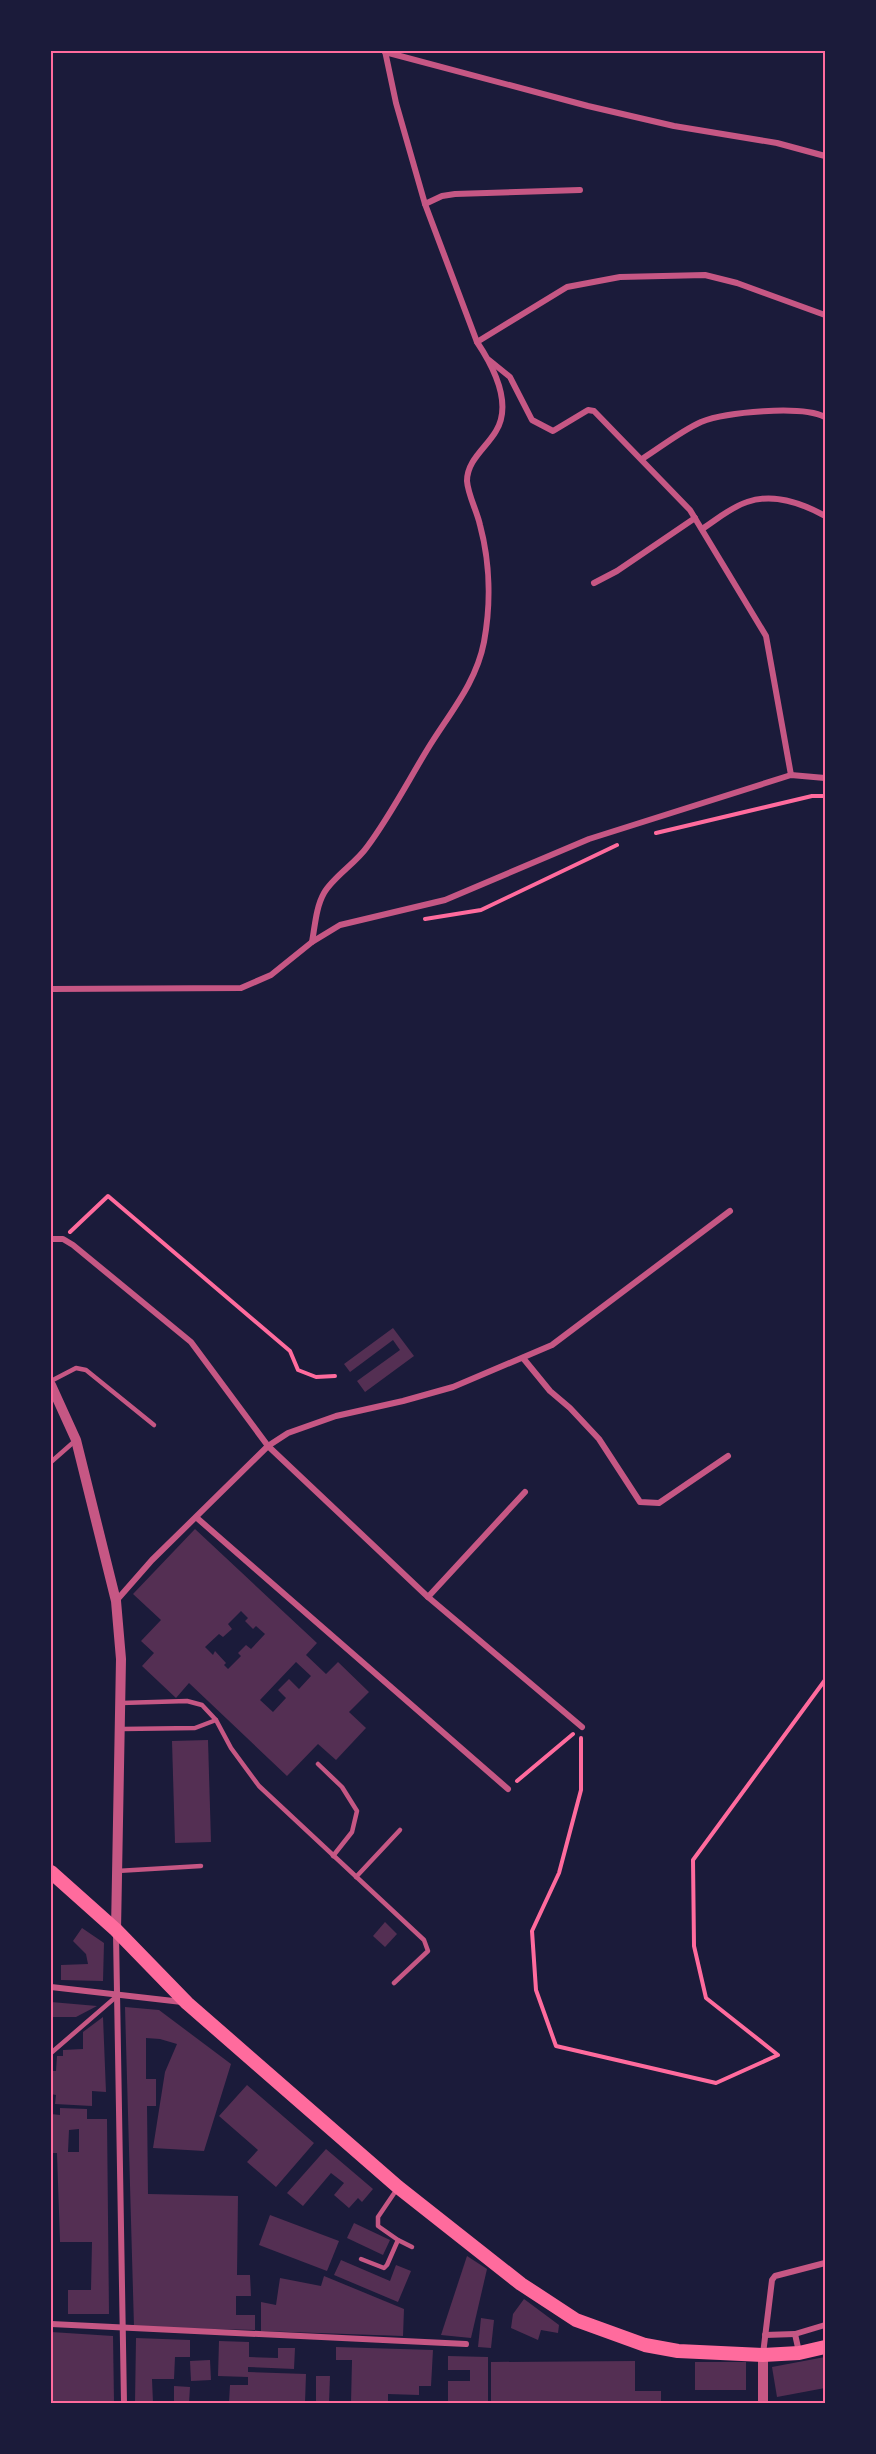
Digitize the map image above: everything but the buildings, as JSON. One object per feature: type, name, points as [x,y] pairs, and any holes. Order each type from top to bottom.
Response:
[{"type":"main road","points":[[51,1872],[116,1930],[187,2003],[398,2187],[521,2284],[576,2320],[645,2346],[678,2351],[763,2355],[799,2353],[825,2347]]},
{"type":"street","points":[[312,942],[320,904],[325,892],[362,855],[389,817],[428,749],[470,683],[483,644],[489,603],[481,527],[467,481],[471,465],[497,430],[503,412],[501,393],[489,359],[477,342],[425,204],[396,103],[385,52],[588,106],[674,126],[777,143],[825,156]]},
{"type":"street","points":[[425,204],[442,196],[455,194],[580,190]]},
{"type":"street","points":[[477,342],[567,286],[620,277],[705,275],[737,283],[825,315]]},
{"type":"street","points":[[489,359],[510,376],[532,420],[553,431],[588,410],[594,411],[690,510],[766,636],[791,775]]},
{"type":"street","points":[[642,459],[701,422],[748,413],[792,410],[825,417]]},
{"type":"street","points":[[702,529],[747,501],[766,499],[791,501],[825,516]]},
{"type":"street","points":[[594,583],[617,571],[695,518]]},
{"type":"street","points":[[51,989],[241,988],[271,975],[312,942],[340,925],[446,900],[589,839],[791,775],[825,778]]},
{"type":"street","points":[[116,1601],[152,1560],[268,1446],[288,1433],[336,1416],[453,1387],[552,1345],[730,1211]]},
{"type":"street","points":[[51,1239],[63,1239],[191,1342],[268,1446],[428,1597],[582,1727]]},
{"type":"street","points":[[523,1358],[550,1391],[570,1408],[599,1439],[640,1502],[659,1503],[728,1456]]},
{"type":"street","points":[[51,1383],[76,1440],[116,1601],[121,1659],[116,1930],[124,2403]]},
{"type":"street","points":[[428,1597],[525,1492]]},
{"type":"street","points":[[197,1518],[508,1789]]},
{"type":"street","points":[[51,1988],[187,2003]]},
{"type":"street","points":[[763,2403],[763,2355],[770,2284],[775,2276],[825,2264]]},
{"type":"street","points":[[51,2325],[466,2344]]},
{"type":"street","points":[[765,2335],[795,2334],[825,2325]]},
{"type":"street","points":[[795,2334],[799,2353]]},
{"type":"lane","points":[[51,1383],[76,1368],[86,1370],[154,1425]]},
{"type":"lane","points":[[51,1462],[76,1440]]},
{"type":"lane","points":[[120,1703],[187,1701],[202,1705],[216,1720],[231,1748],[259,1786],[424,1940],[428,1951],[394,1983]]},
{"type":"lane","points":[[119,1729],[195,1728],[216,1720]]},
{"type":"lane","points":[[318,1764],[342,1787],[357,1811],[352,1832],[333,1856]]},
{"type":"lane","points":[[356,1877],[400,1830]]},
{"type":"lane","points":[[117,1871],[201,1866]]},
{"type":"lane","points":[[51,2053],[118,1995]]},
{"type":"lane","points":[[398,2187],[378,2217],[378,2226],[412,2247]]},
{"type":"lane","points":[[360,2259],[384,2268],[398,2240]]},
{"type":"path","points":[[652,833],[812,796],[825,796]]},
{"type":"path","points":[[415,921],[481,910],[619,844]]},
{"type":"path","points":[[63,1239],[108,1196],[290,1351],[298,1370],[316,1377],[335,1376]]},
{"type":"path","points":[[582,1727],[581,1790],[559,1874],[532,1931],[537,1990],[556,2046],[716,2083],[778,2055],[706,1998],[694,1946],[693,1860],[825,1680]]},
{"type":"path","points":[[508,1789],[582,1727]]}]
